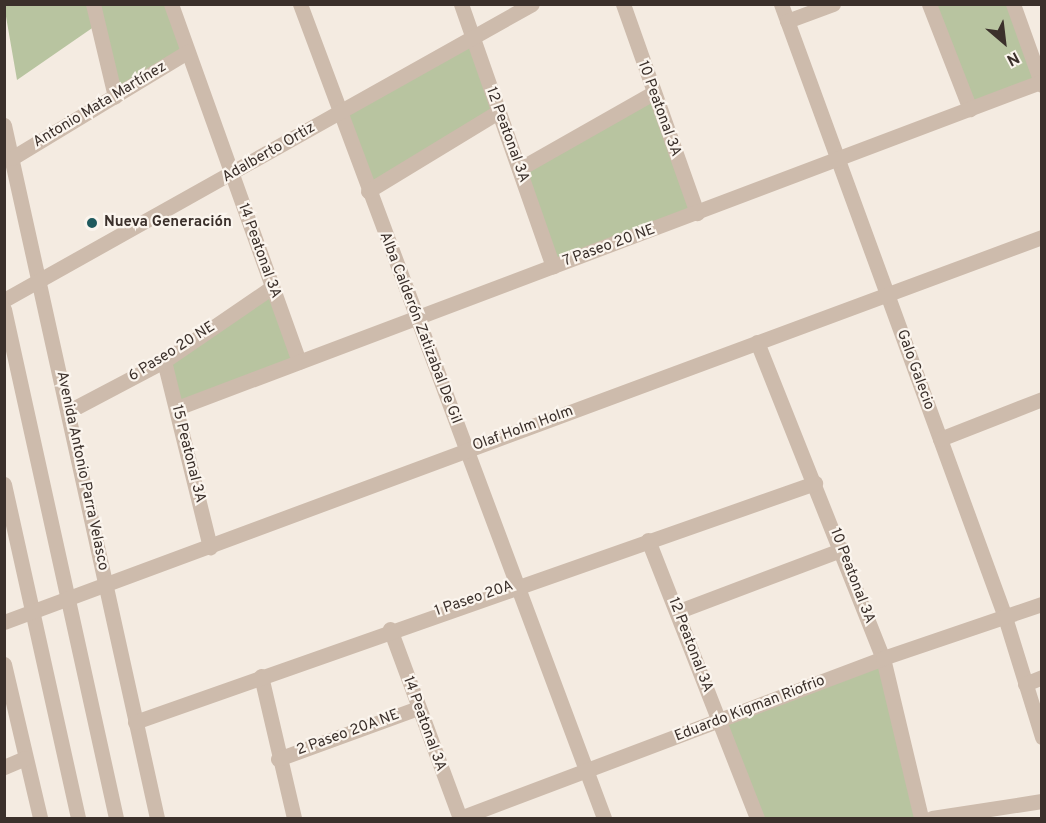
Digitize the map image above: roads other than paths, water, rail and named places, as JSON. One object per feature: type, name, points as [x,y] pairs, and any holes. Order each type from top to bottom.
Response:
[{"type":"street","points":[[93,4],[115,96]]},
{"type":"street","name":"14 Peatonal 3A","points":[[171,4],[299,362]]},
{"type":"street","name":"Alba Calderón Zatizabal De Gil","points":[[300,4],[413,316],[467,450],[604,819]]},
{"type":"street","name":"12 Peatonal 3A","points":[[461,4],[554,266]]},
{"type":"street","name":"Adalberto Ortiz","points":[[4,300],[42,283],[532,4]]},
{"type":"street","name":"10 Peatonal 3A","points":[[623,4],[653,93],[698,213]]},
{"type":"street","name":"Galo Galecio","points":[[781,4],[1004,614],[1041,737]]},
{"type":"street","points":[[787,21],[833,4]]},
{"type":"street","points":[[929,4],[970,109]]},
{"type":"street","points":[[1013,4],[1041,83]]},
{"type":"street","name":"Antonio Mata Martínez","points":[[12,158],[187,52]]},
{"type":"street","name":"7 Paseo 20 NE","points":[[177,408],[413,316],[698,213],[838,158],[1041,83]]},
{"type":"street","points":[[519,169],[653,93]]},
{"type":"street","points":[[368,191],[498,112]]},
{"type":"street","name":"Avenida Antonio Parra Velasco","points":[[4,125],[42,283],[157,819]]},
{"type":"street","name":"Olaf Holm Holm","points":[[4,622],[1041,237]]},
{"type":"street","name":"6 Paseo 20 NE","points":[[69,411],[164,361],[272,287]]},
{"type":"street","points":[[4,309],[116,819]]},
{"type":"street","name":"10 Peatonal 3A","points":[[757,342],[843,549],[883,658],[921,819]]},
{"type":"street","name":"15 Peatonal 3A","points":[[164,361],[210,547]]},
{"type":"street","points":[[940,439],[1041,399]]},
{"type":"street","name":"1 Paseo 20A","points":[[135,722],[390,629],[815,483]]},
{"type":"street","points":[[4,484],[78,819]]},
{"type":"street","name":"12 Peatonal 3A","points":[[648,540],[679,611],[757,819]]},
{"type":"street","points":[[679,611],[843,549]]},
{"type":"street","name":"Eduardo Kigman Riofrio","points":[[460,819],[883,658],[1004,614],[1041,604]]},
{"type":"street","name":"14 Peatonal 3A","points":[[390,629],[460,819]]},
{"type":"street","points":[[4,664],[40,819]]},
{"type":"street","points":[[261,676],[278,759],[294,819]]},
{"type":"street","points":[[1025,684],[1041,677]]},
{"type":"street","name":"2 Paseo 20A NE","points":[[278,759],[418,708]]},
{"type":"street","points":[[4,767],[25,758]]},
{"type":"street","points":[[932,819],[1041,801]]},
{"type":"place","name":"Nueva Generación","points":[[92,223]]}]
